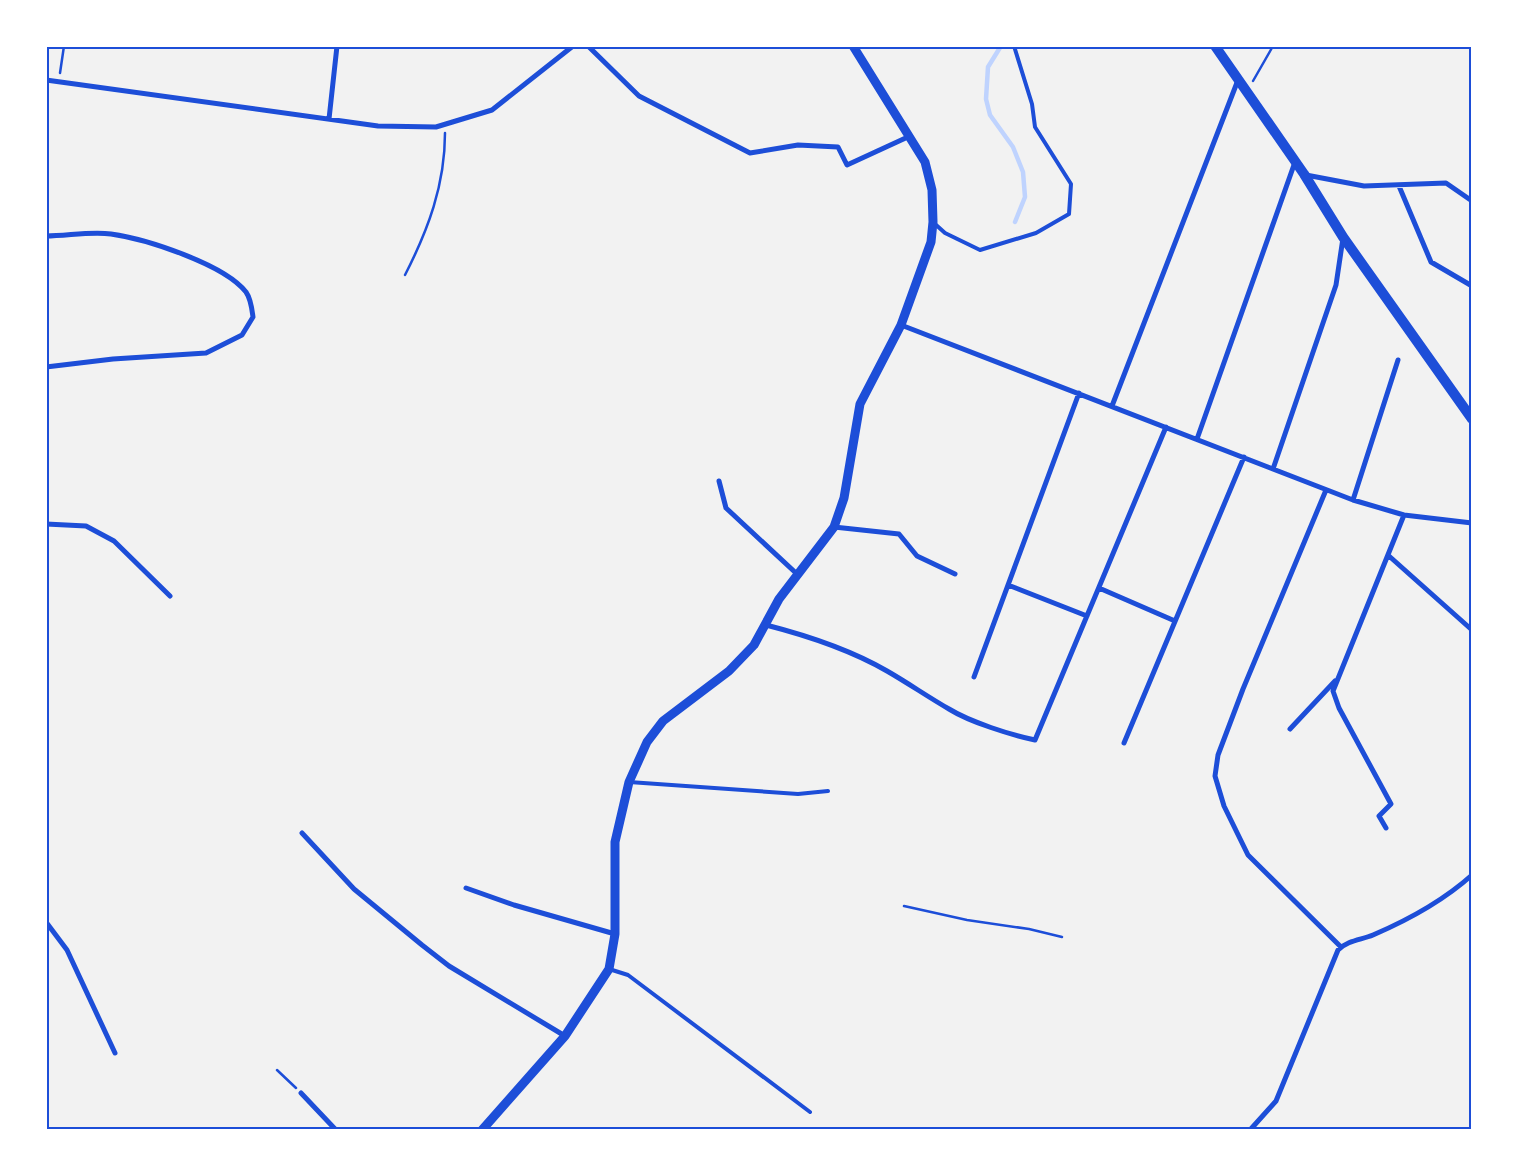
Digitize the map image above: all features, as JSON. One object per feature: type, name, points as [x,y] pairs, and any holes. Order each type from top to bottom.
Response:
[{"type":"main road","points":[[1215,46],[1304,174],[1344,237],[1472,420]]},
{"type":"street","points":[[329,119],[337,46]]},
{"type":"street","points":[[46,80],[378,126],[436,127],[492,110],[573,46]]},
{"type":"street","points":[[588,46],[640,96],[750,153],[798,145],[838,147],[847,166],[910,135]]},
{"type":"street","points":[[482,1130],[565,1036],[609,969],[615,934],[615,842],[629,782],[646,742],[663,721],[729,671],[754,644],[779,599],[834,527],[844,498],[860,404],[902,325],[931,242],[933,222],[932,190],[925,162],[910,135],[852,46]]},
{"type":"street","points":[[1112,406],[1238,78]]},
{"type":"street","points":[[1197,439],[1295,162]]},
{"type":"street","points":[[1304,174],[1364,186],[1446,183],[1472,201]]},
{"type":"street","points":[[1398,186],[1431,262],[1472,286]]},
{"type":"street","points":[[46,236],[111,234],[179,252],[208,265],[235,281],[247,293],[253,317],[242,335],[206,354],[112,359],[46,368]]},
{"type":"street","points":[[1273,469],[1336,285],[1344,237]]},
{"type":"street","points":[[902,325],[1353,500],[1404,515],[1472,523]]},
{"type":"street","points":[[1353,500],[1398,360]]},
{"type":"street","points":[[974,677],[1079,393]]},
{"type":"street","points":[[766,625],[812,637],[846,650],[886,670],[951,711],[1019,737],[1035,740],[1166,427]]},
{"type":"street","points":[[1124,743],[1244,457]]},
{"type":"street","points":[[719,480],[726,508],[797,574]]},
{"type":"street","points":[[1326,490],[1240,697],[1218,755],[1215,776],[1224,806],[1248,855],[1341,947]]},
{"type":"street","points":[[1386,828],[1379,816],[1391,804],[1339,708],[1333,691],[1404,515]]},
{"type":"street","points":[[46,524],[86,526],[114,542],[170,596]]},
{"type":"street","points":[[834,527],[899,534],[917,556],[955,574]]},
{"type":"street","points":[[1389,556],[1472,630]]},
{"type":"street","points":[[1008,585],[1087,616]]},
{"type":"street","points":[[1099,588],[1175,621]]},
{"type":"street","points":[[1290,730],[1337,679]]},
{"type":"street","points":[[302,833],[354,889],[449,966],[565,1036]]},
{"type":"street","points":[[1250,1130],[1276,1101],[1341,947],[1372,935],[1432,905],[1472,876]]},
{"type":"street","points":[[466,888],[514,905],[615,934]]},
{"type":"street","points":[[46,922],[67,950],[115,1053]]},
{"type":"street","points":[[302,1093],[336,1130]]},
{"type":"lane","points":[[933,222],[945,233],[980,250],[1036,233],[1069,214],[1072,184],[1035,128],[1032,104],[1014,46]]},
{"type":"lane","points":[[629,782],[798,794],[828,791]]},
{"type":"lane","points":[[609,969],[628,975],[810,1112]]},
{"type":"path","points":[[58,82],[64,46]]},
{"type":"path","points":[[1247,91],[1273,46]]},
{"type":"path","points":[[405,275],[420,246],[439,195],[445,160],[445,124]]},
{"type":"path","points":[[904,906],[967,920],[1029,929],[1062,937]]},
{"type":"path","points":[[277,1070],[302,1093]]},
{"type":"waterway","points":[[1001,46],[988,67],[986,99],[990,115],[1013,147],[1023,172],[1025,197],[1015,222]]}]
